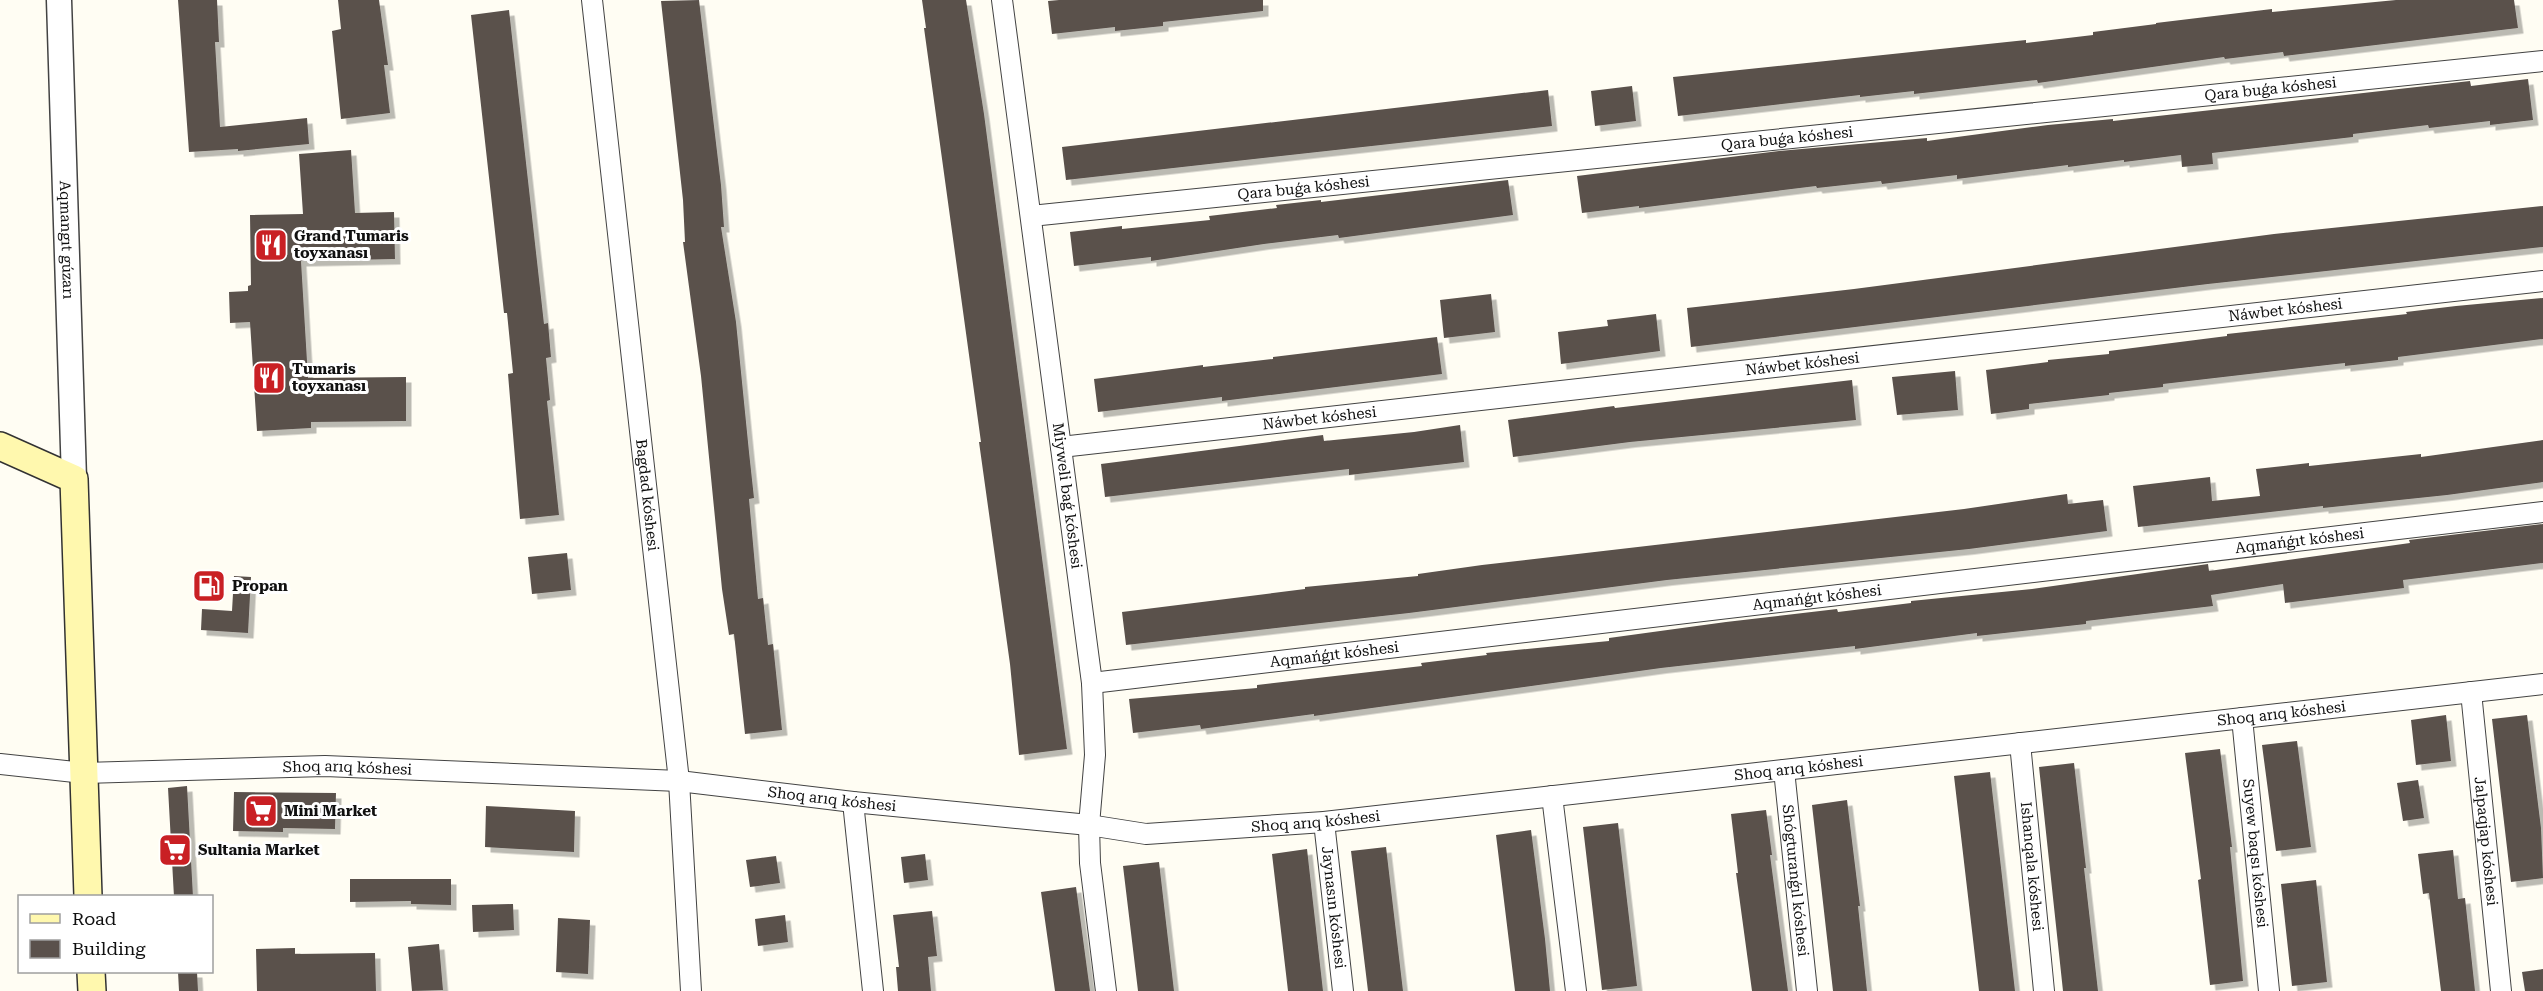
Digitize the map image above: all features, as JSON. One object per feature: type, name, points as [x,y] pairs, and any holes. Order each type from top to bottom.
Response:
[{"type":"main road","points":[[0,446],[74,479],[88,895]]},
{"type":"main road","points":[[91,973],[92,991]]},
{"type":"street","name":"Aqmangıt gúzarı","points":[[58,0],[74,479]]},
{"type":"street","name":"Bagdad kóshesi","points":[[592,0],[679,781],[691,991]]},
{"type":"street","name":"Miyweli baǵ kóshesi","points":[[1002,0],[1092,683],[1095,755],[1089,825],[1090,863],[1106,991]]},
{"type":"street","name":"Qara buǵa kóshesi","points":[[1031,216],[2543,61]]},
{"type":"street","name":"Náwbet kóshesi","points":[[1061,447],[2543,281]]},
{"type":"street","name":"Aqmańǵıt kóshesi","points":[[1092,683],[2543,512]]},
{"type":"street","name":"Shoq arıq kóshesi","points":[[0,764],[84,773],[325,766],[679,781],[853,802],[1089,825],[1146,834],[1324,822],[2543,684]]},
{"type":"street","name":"Jalpaqjap kóshesi","points":[[2471,692],[2500,991]]},
{"type":"street","name":"Suyew baqsı kóshesi","points":[[2242,718],[2269,991]]},
{"type":"street","name":"Ishanqala kóshesi","points":[[2020,743],[2044,991]]},
{"type":"street","name":"Shógturanǵıl kóshesi","points":[[1784,770],[1807,991]]},
{"type":"street","points":[[1552,796],[1576,991]]},
{"type":"street","points":[[853,802],[873,991]]},
{"type":"street","name":"Jaynasın kóshesi","points":[[1324,822],[1343,991]]},
{"type":"building","points":[[178,0],[217,0],[219,42],[215,42],[220,127],[307,118],[309,144],[238,151],[238,149],[189,152]]},
{"type":"building","points":[[338,0],[379,0],[388,65],[384,65],[390,113],[341,119],[332,31],[341,29]]},
{"type":"building","points":[[699,0],[721,185],[724,227],[721,227],[736,322],[754,498],[749,499],[758,599],[763,598],[768,645],[773,644],[782,730],[745,734],[734,634],[729,635],[722,589],[701,376],[683,242],[685,242],[683,200],[661,1]]},
{"type":"building","points":[[922,0],[966,0],[984,114],[1067,749],[1019,755],[1010,664]]},
{"type":"building","points":[[1263,0],[1263,11],[1163,22],[1163,26],[1115,31],[1115,27],[1052,34],[1048,1]]},
{"type":"building","points":[[2396,0],[2514,0],[2518,28],[2284,56],[2283,52],[2225,59],[2224,57],[2038,83],[2037,80],[1914,94],[1914,91],[1860,97],[1860,95],[1678,116],[1673,77],[2026,40],[2026,43],[2093,35],[2093,32],[2156,23],[2272,9],[2272,12]]},
{"type":"building","points":[[509,10],[544,324],[548,323],[551,357],[546,358],[550,400],[547,401],[559,515],[520,519],[508,374],[513,373],[507,313],[504,313],[471,15]]},
{"type":"building","points":[[2528,79],[2533,120],[2490,125],[2490,121],[2429,128],[2428,125],[2353,134],[2353,137],[2212,153],[2213,164],[2182,167],[2181,155],[2068,167],[2068,165],[1957,179],[1957,175],[1882,184],[1881,181],[1817,188],[1816,186],[1582,213],[1577,176],[1779,151],[1927,138],[1927,141],[2048,125],[2113,119],[2113,121],[2470,81],[2471,86]]},
{"type":"building","points":[[1632,86],[1636,121],[1595,126],[1591,91]]},
{"type":"building","points":[[1548,90],[1552,126],[1066,180],[1062,147]]},
{"type":"building","points":[[351,150],[355,213],[394,212],[395,259],[301,261],[308,378],[406,377],[406,421],[311,422],[311,428],[257,431],[250,322],[230,323],[229,292],[248,291],[248,286],[251,285],[250,215],[303,214],[299,154]]},
{"type":"building","points":[[1508,180],[1513,215],[1339,238],[1338,235],[1264,244],[1151,261],[1151,257],[1074,266],[1070,232],[1210,220],[1209,216],[1277,208],[1276,205],[1321,200],[1321,202]]},
{"type":"building","points":[[2543,206],[2543,247],[2208,284],[1691,347],[1687,308],[1854,289],[2274,234]]},
{"type":"building","points":[[1491,294],[1495,332],[1444,338],[1440,300]]},
{"type":"building","points":[[2543,298],[2543,339],[2398,357],[2398,360],[2345,366],[2345,363],[2163,384],[2163,387],[2029,404],[2029,409],[1991,414],[1986,370],[2048,362],[2048,360],[2109,354],[2109,351],[2227,336],[2227,334],[2407,314],[2406,312],[2456,306]]},
{"type":"building","points":[[1656,314],[1660,351],[1561,364],[1558,332],[1608,326],[1607,320]]},
{"type":"building","points":[[1437,337],[1442,374],[1222,401],[1222,397],[1098,412],[1094,379],[1203,365],[1203,367],[1273,359],[1273,357]]},
{"type":"building","points":[[1955,371],[1958,410],[1897,415],[1892,377]]},
{"type":"building","points":[[1852,380],[1856,420],[1630,442],[1513,457],[1508,420]]},
{"type":"building","points":[[1460,425],[1464,462],[1349,475],[1349,469],[1105,497],[1101,464],[1323,435],[1324,441]]},
{"type":"building","points":[[2543,440],[2543,482],[2447,495],[2323,508],[2323,506],[2138,527],[2133,486],[2210,477],[2212,501],[2260,496],[2256,469],[2309,463],[2309,466],[2421,454],[2421,457]]},
{"type":"building","points":[[2067,494],[2068,504],[2103,500],[2107,531],[1969,549],[1667,580],[1409,613],[1126,645],[1122,612],[1305,589],[1305,587],[1418,576],[1418,574],[1482,565],[1964,509]]},
{"type":"building","points":[[2543,524],[2543,563],[2403,580],[2404,588],[2285,603],[2283,584],[2211,595],[2213,606],[2086,621],[2086,624],[1977,636],[1977,633],[1855,649],[1855,646],[1661,668],[1314,716],[1314,714],[1201,729],[1200,725],[1133,733],[1129,699],[1257,688],[1257,685],[1422,666],[1421,663],[1487,655],[1486,653],[1609,641],[1609,638],[1726,622],[1837,609],[1838,612],[1911,603],[1911,601],[2032,589],[2208,564],[2209,571],[2410,543],[2409,540]]},
{"type":"building","points":[[567,553],[571,590],[532,594],[528,557]]},
{"type":"building","points":[[234,576],[251,577],[248,633],[201,630],[202,609],[232,611]]},
{"type":"building","points":[[2446,715],[2451,761],[2416,765],[2411,720]]},
{"type":"building","points":[[2527,715],[2541,828],[2543,878],[2511,882],[2492,719]]},
{"type":"building","points":[[2297,741],[2311,847],[2276,851],[2262,745]]},
{"type":"building","points":[[2220,749],[2232,847],[2230,847],[2243,981],[2210,985],[2198,880],[2201,879],[2185,753]]},
{"type":"building","points":[[2074,763],[2098,991],[2063,991],[2039,767]]},
{"type":"building","points":[[1990,772],[2015,991],[1979,991],[1954,776]]},
{"type":"building","points":[[2418,780],[2424,818],[2403,821],[2397,783]]},
{"type":"building","points":[[187,786],[193,895],[174,895],[168,788]]},
{"type":"building","points":[[234,792],[336,793],[335,829],[283,828],[283,832],[233,831]]},
{"type":"building","points":[[1847,800],[1860,906],[1858,906],[1867,991],[1833,991],[1812,805]]},
{"type":"building","points":[[486,806],[575,811],[574,852],[485,847]]},
{"type":"building","points":[[1766,810],[1788,991],[1752,991],[1736,873],[1738,873],[1731,814]]},
{"type":"building","points":[[1618,823],[1637,986],[1602,990],[1583,827]]},
{"type":"building","points":[[1531,830],[1550,991],[1515,991],[1496,835]]},
{"type":"building","points":[[1386,847],[1403,991],[1368,991],[1351,851]]},
{"type":"building","points":[[1307,849],[1323,991],[1288,991],[1272,854]]},
{"type":"building","points":[[2453,850],[2458,899],[2465,898],[2475,991],[2441,991],[2429,893],[2423,894],[2418,854]]},
{"type":"building","points":[[925,854],[928,880],[904,883],[901,857]]},
{"type":"building","points":[[776,856],[780,883],[750,887],[746,860]]},
{"type":"building","points":[[1159,862],[1174,991],[1138,991],[1123,866]]},
{"type":"building","points":[[350,879],[451,879],[451,905],[411,904],[411,901],[350,902]]},
{"type":"building","points":[[2316,880],[2327,982],[2292,986],[2281,884]]},
{"type":"building","points":[[1076,887],[1090,991],[1055,991],[1041,892]]},
{"type":"building","points":[[513,904],[514,930],[473,932],[472,905]]},
{"type":"building","points":[[932,911],[937,956],[928,957],[931,991],[898,991],[896,967],[899,967],[893,915]]},
{"type":"building","points":[[785,915],[788,942],[758,946],[755,919]]},
{"type":"building","points":[[558,918],[590,920],[588,974],[556,972]]},
{"type":"building","points":[[439,944],[443,990],[412,991],[408,947]]},
{"type":"building","points":[[295,948],[295,954],[375,953],[376,991],[257,991],[256,949]]},
{"type":"building","points":[[2543,969],[2543,991],[2525,991],[2522,972]]},
{"type":"building","points":[[178,973],[197,973],[198,991],[179,991]]},
{"type":"place","name":"Grand Tumaris toyxanası","points":[[271,245]]},
{"type":"place","name":"Tumaris toyxanası","points":[[269,378]]},
{"type":"place","name":"Propan","points":[[209,586]]},
{"type":"place","name":"Mini Market","points":[[261,811]]},
{"type":"place","name":"Sultania Market","points":[[175,850]]}]
